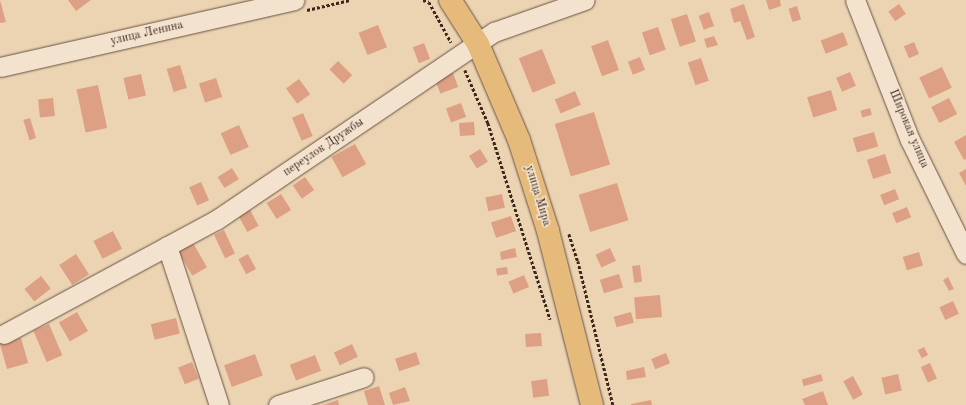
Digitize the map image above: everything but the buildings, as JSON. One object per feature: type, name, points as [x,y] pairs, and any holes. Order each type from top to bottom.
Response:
[{"type":"highway","name":"улица Мира","points":[[450,0],[478,44],[520,140],[548,231],[592,405]]},
{"type":"street","name":"улица Ленина","points":[[0,67],[294,0]]},
{"type":"street","points":[[478,44],[494,32],[585,0]]},
{"type":"street","name":"Широкая улица","points":[[855,0],[910,140],[966,254]]},
{"type":"street","name":"переулок Дружбы","points":[[4,334],[222,216],[478,44]]},
{"type":"street","points":[[167,246],[219,405]]},
{"type":"street","points":[[278,405],[364,377]]},
{"type":"path","points":[[423,0],[429,2],[459,56],[488,123],[551,321]]}]
